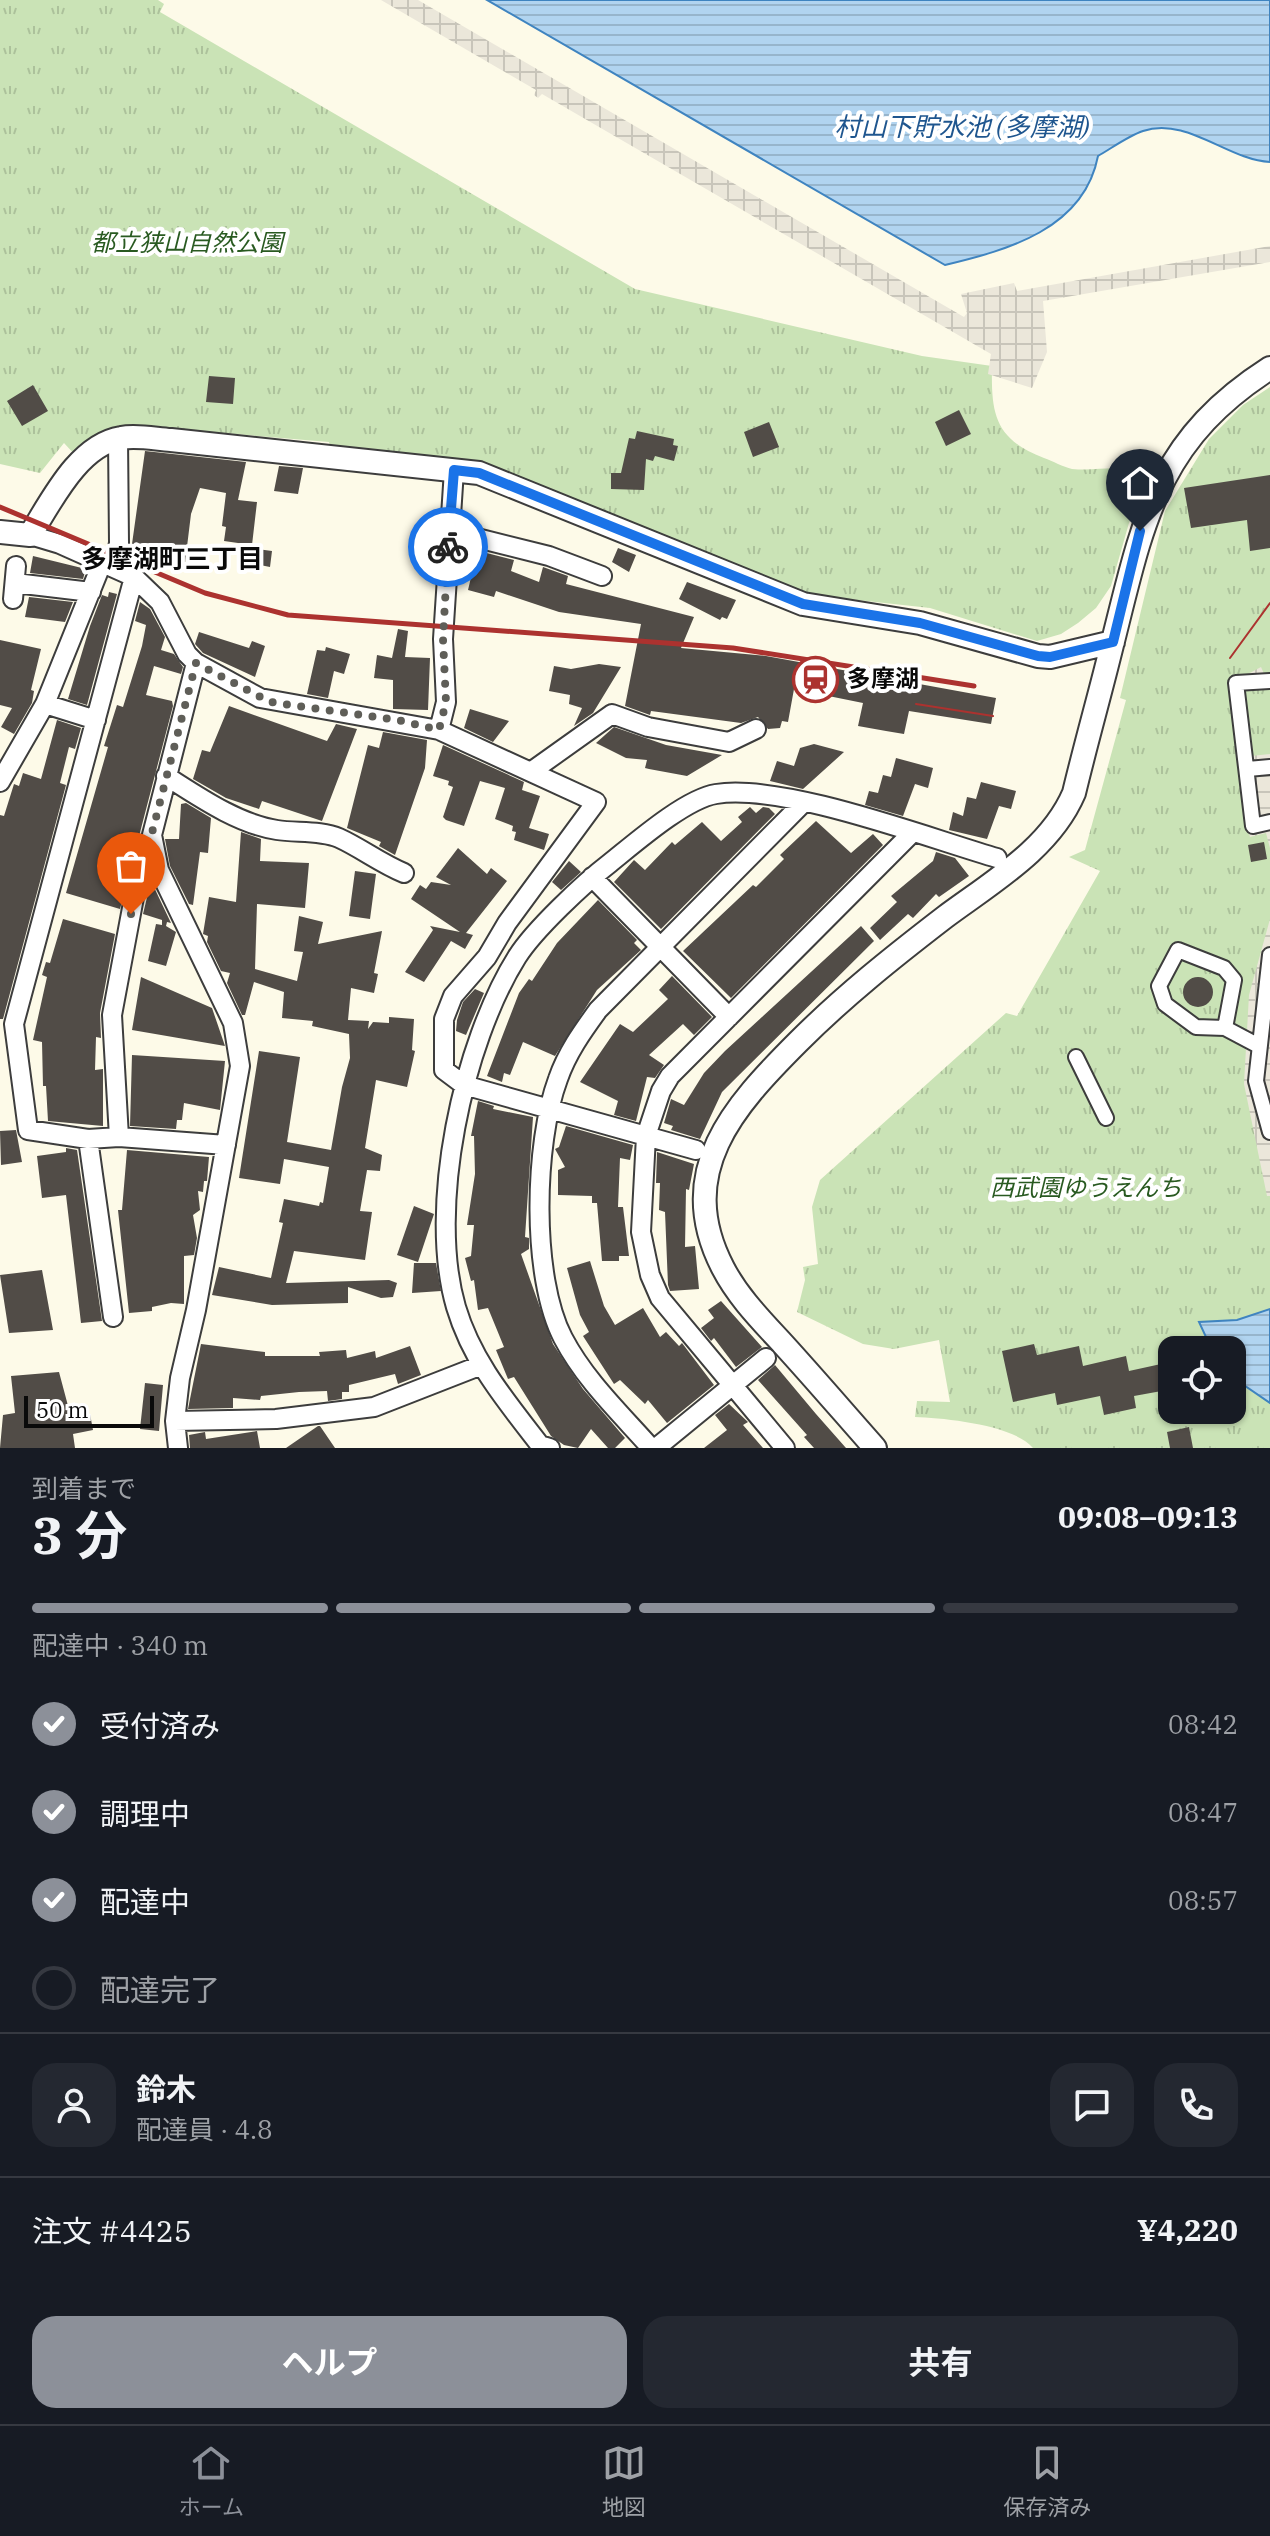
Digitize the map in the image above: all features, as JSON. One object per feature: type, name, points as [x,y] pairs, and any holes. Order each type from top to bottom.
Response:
[{"type":"street","points":[[875,1448],[752,1310],[723,1269],[708,1218],[707,1179],[713,1156],[725,1124],[748,1092],[837,1004],[862,980],[1014,865],[1050,832],[1074,793],[1140,531],[1160,485],[1203,421],[1229,395],[1270,368]]},
{"type":"street","points":[[30,535],[85,458],[99,446],[118,438],[171,440],[479,473],[803,604],[920,623],[1038,656],[1050,657],[1113,642]]},
{"type":"street","points":[[0,782],[45,704],[91,592],[119,543],[118,438]]},
{"type":"street","points":[[439,730],[446,702],[442,649],[454,470]]},
{"type":"street","points":[[449,531],[549,556],[602,576]]},
{"type":"street","points":[[0,532],[30,535],[134,577],[160,602],[187,654],[196,663],[270,702],[398,720],[439,730],[596,802],[448,1006],[444,1070],[464,1085],[696,1150]]},
{"type":"street","points":[[134,577],[96,720],[7,1023],[28,1130],[88,1139],[119,1137],[226,1145]]},
{"type":"street","points":[[15,583],[91,592]]},
{"type":"street","points":[[119,1137],[112,1015],[135,892],[196,663]]},
{"type":"street","points":[[1270,681],[1236,683],[1253,826],[1270,822]]},
{"type":"street","points":[[45,704],[96,720]]},
{"type":"street","points":[[532,771],[612,714],[648,727],[729,742],[756,729]]},
{"type":"street","points":[[1248,769],[1270,767]]},
{"type":"street","points":[[166,776],[235,815],[273,830],[336,836],[379,863],[404,873]]},
{"type":"street","points":[[550,1448],[540,1445],[479,1366],[455,1305],[447,1250],[448,1188],[464,1085],[480,1033],[518,955],[592,877],[684,809],[714,794],[748,794],[804,802],[997,858]]},
{"type":"street","points":[[766,1358],[734,1388],[654,1448],[586,1375],[563,1338],[549,1304],[543,1262],[540,1185],[557,1080],[577,1039],[598,1010],[804,802]]},
{"type":"street","points":[[785,1448],[660,1298],[650,1275],[641,1232],[646,1136],[670,1076],[912,833]]},
{"type":"street","points":[[152,835],[159,870],[233,1023],[239,1081],[175,1421],[178,1448]]},
{"type":"street","points":[[592,877],[729,1017]]},
{"type":"street","points":[[1225,1028],[1234,980],[1224,968],[1178,950],[1159,986],[1165,1004],[1196,1027],[1225,1028],[1259,1046]]},
{"type":"street","points":[[1270,955],[1256,1081],[1270,1132]]},
{"type":"street","points":[[1076,1057],[1106,1118]]},
{"type":"street","points":[[88,1139],[113,1317]]},
{"type":"street","points":[[175,1421],[276,1419],[374,1407],[479,1366]]},
{"type":"green space","name":"都立狭山自然公園","points":[[0,0],[158,0],[164,4],[160,12],[635,289],[922,356],[992,366],[995,412],[999,423],[1015,442],[1028,451],[1069,468],[1130,470],[1150,479],[1129,523],[1111,586],[1096,608],[1078,623],[1061,634],[1037,641],[930,608],[794,593],[482,461],[330,446],[329,442],[139,426],[76,456],[64,443],[40,473],[0,464]]},
{"type":"green space","name":"西武園ゆうえんち","points":[[1270,387],[1270,1448],[1033,1448],[1024,1440],[995,1428],[915,1417],[917,1401],[950,1402],[939,1340],[894,1349],[863,1344],[797,1312],[805,1280],[803,1267],[818,1264],[812,1207],[820,1180],[1006,1013],[1017,1016],[1100,871],[1069,857],[1085,850],[1126,700],[1120,698],[1165,511],[1209,439],[1243,405]]},
{"type":"shaded area","points":[[381,0],[418,0],[964,317],[967,313],[961,294],[1014,283],[1017,291],[1270,246],[1270,262],[1043,301],[1047,352],[1032,388],[988,374],[991,354],[542,94],[538,98],[534,95],[536,90]]},
{"type":"shaded area","points":[[1261,667],[1270,687],[1242,691],[1251,756],[1270,754],[1270,848],[1266,833],[1250,837],[1247,826],[1232,677],[1246,675]]},
{"type":"shaded area","points":[[1270,919],[1270,1196],[1267,1196],[1244,1084],[1249,995]]},
{"type":"water","name":"村山下貯水池 (多摩湖)","points":[[487,0],[1270,0],[1270,162],[1238,154],[1175,129],[1143,131],[1098,156],[1090,181],[1077,202],[1060,219],[1017,243],[945,265]]},
{"type":"water","points":[[1270,1309],[1270,1403],[1246,1387],[1246,1336],[1206,1336],[1199,1322],[1237,1320]]},
{"type":"building","points":[[209,376],[235,378],[233,404],[206,402]]},
{"type":"building","points":[[33,385],[48,411],[22,426],[7,401]]},
{"type":"building","points":[[959,410],[971,434],[946,446],[935,422]]},
{"type":"building","points":[[769,422],[779,447],[753,457],[744,432]]},
{"type":"building","points":[[637,431],[674,439],[673,445],[678,446],[674,461],[655,456],[653,461],[646,459],[644,490],[611,489],[611,473],[621,473],[629,438],[635,439]]},
{"type":"building","points":[[145,451],[246,462],[238,500],[257,502],[252,545],[224,541],[226,527],[222,526],[226,493],[200,488],[191,514],[185,563],[160,558],[162,550],[132,544]]},
{"type":"building","points":[[279,466],[303,468],[298,494],[274,491]]},
{"type":"building","points":[[1270,475],[1270,548],[1250,551],[1247,520],[1191,528],[1184,488]]},
{"type":"building","points":[[463,547],[514,560],[511,571],[539,582],[543,567],[568,576],[566,584],[694,617],[681,648],[766,656],[996,698],[991,724],[909,711],[904,734],[886,731],[858,726],[863,703],[794,689],[788,722],[782,721],[780,728],[768,729],[758,717],[741,723],[651,711],[650,715],[625,706],[641,624],[559,612],[496,591],[494,597],[468,590],[473,569],[460,564]]},
{"type":"building","points":[[618,548],[636,555],[629,572],[612,562]]},
{"type":"building","points":[[257,549],[272,551],[270,567],[255,564]]},
{"type":"building","points":[[33,556],[86,569],[83,579],[30,573]]},
{"type":"building","points":[[687,582],[736,600],[727,619],[722,617],[720,620],[679,599]]},
{"type":"building","points":[[109,592],[117,594],[87,705],[68,699],[90,626],[102,595],[108,597]]},
{"type":"building","points":[[29,597],[73,602],[65,622],[25,617]]},
{"type":"building","points":[[140,602],[150,609],[165,637],[161,650],[174,654],[183,667],[181,674],[154,666],[146,695],[172,701],[173,706],[120,909],[66,893],[108,747],[104,746],[117,705],[123,707],[142,646],[146,625],[135,621]]},
{"type":"building","points":[[398,629],[408,631],[405,657],[430,658],[428,710],[393,709],[393,680],[374,678],[377,655],[392,658]]},
{"type":"building","points":[[199,632],[249,648],[252,641],[265,646],[255,677],[203,653],[195,644]]},
{"type":"building","points":[[0,640],[41,649],[31,690],[34,691],[32,703],[14,734],[1,727],[12,708],[0,705]]},
{"type":"building","points":[[326,647],[350,654],[344,674],[334,671],[328,698],[307,694],[317,650],[325,651]]},
{"type":"building","points":[[599,664],[621,667],[593,713],[574,726],[582,708],[569,704],[570,695],[549,691],[554,666],[571,669]]},
{"type":"building","points":[[229,706],[327,741],[336,724],[357,729],[322,821],[262,801],[259,809],[226,798],[193,779],[202,750],[210,752]]},
{"type":"building","points":[[470,709],[509,721],[493,742],[464,728]]},
{"type":"building","points":[[57,720],[81,728],[75,749],[69,747],[60,783],[66,785],[3,1019],[0,1019],[0,815],[4,816],[14,784],[19,786],[23,773],[41,779]]},
{"type":"building","points":[[614,727],[666,745],[722,755],[687,776],[645,768],[647,760],[626,758],[596,743]]},
{"type":"building","points":[[383,732],[427,740],[425,768],[395,855],[379,846],[381,842],[347,828],[368,745],[379,748]]},
{"type":"building","points":[[814,744],[844,752],[803,789],[770,781],[777,761],[794,766],[800,748]]},
{"type":"building","points":[[443,745],[524,782],[522,790],[540,796],[529,828],[549,834],[544,850],[514,840],[516,832],[512,831],[513,826],[495,819],[505,788],[480,781],[464,826],[443,817],[453,787],[448,785],[449,781],[433,776]]},
{"type":"building","points":[[896,758],[933,768],[928,788],[915,784],[903,816],[865,805],[869,791],[878,793],[883,775],[891,777]]},
{"type":"building","points":[[981,782],[1016,791],[1011,809],[999,806],[987,839],[949,830],[953,812],[963,816],[967,797],[976,799]]},
{"type":"building","points":[[186,803],[211,818],[208,853],[200,852],[193,905],[189,904],[170,866],[165,839],[179,839],[181,804]]},
{"type":"building","points":[[750,807],[756,813],[763,807],[769,808],[775,814],[661,929],[614,882],[634,860],[645,870],[672,842],[675,845],[702,822],[721,841],[742,822],[738,817]]},
{"type":"building","points":[[816,821],[851,853],[873,834],[883,845],[731,998],[683,951],[753,885],[756,887],[784,859],[780,855]]},
{"type":"building","points":[[241,832],[261,839],[260,861],[309,863],[305,908],[257,904],[255,969],[297,981],[303,952],[294,951],[299,916],[323,922],[318,944],[382,931],[374,973],[378,974],[374,993],[351,988],[348,1020],[369,1021],[368,1029],[373,1022],[389,1023],[389,1017],[414,1019],[412,1050],[415,1051],[407,1087],[376,1080],[365,1148],[382,1155],[380,1171],[367,1170],[360,1211],[372,1212],[365,1260],[294,1251],[286,1283],[389,1280],[397,1283],[393,1297],[381,1298],[348,1287],[348,1303],[272,1305],[212,1295],[219,1267],[271,1278],[283,1223],[279,1222],[284,1199],[319,1206],[320,1202],[323,1203],[329,1167],[284,1159],[280,1184],[239,1178],[259,1051],[300,1057],[287,1142],[331,1150],[350,1058],[349,1034],[312,1026],[313,1021],[282,1018],[284,992],[254,982],[245,1015],[242,1015],[227,983],[230,973],[221,971],[207,942],[208,936],[203,934],[209,897],[236,902]]},
{"type":"building","points":[[1264,842],[1267,859],[1251,862],[1248,845]]},
{"type":"building","points":[[458,848],[487,874],[491,868],[507,881],[466,933],[473,935],[465,949],[451,941],[424,982],[405,972],[433,930],[430,926],[460,932],[411,899],[420,885],[426,889],[431,882],[451,885],[436,877]]},
{"type":"building","points":[[936,852],[955,858],[969,876],[939,897],[936,894],[913,918],[908,914],[880,940],[870,928],[897,902],[891,896],[933,861]]},
{"type":"building","points":[[569,861],[581,872],[561,890],[552,882]]},
{"type":"building","points":[[355,871],[376,874],[370,919],[349,916]]},
{"type":"building","points":[[151,881],[171,923],[167,922],[166,926],[176,932],[166,966],[148,961],[156,924],[162,925],[162,920],[143,914]]},
{"type":"building","points":[[598,900],[637,940],[634,943],[641,950],[597,990],[555,1056],[523,1042],[510,1075],[504,1073],[502,1082],[487,1076],[519,993],[529,979],[532,981],[557,943]]},
{"type":"building","points":[[63,919],[115,934],[100,1013],[101,1038],[96,1037],[95,1070],[103,1069],[103,1126],[48,1121],[42,1042],[33,1040],[47,977],[42,975],[46,962],[50,963]]},
{"type":"building","points":[[861,926],[874,941],[722,1092],[700,1139],[671,1130],[673,1126],[664,1123],[671,1099],[684,1105],[704,1073],[725,1051]]},
{"type":"building","points":[[672,976],[712,1017],[694,1035],[683,1024],[649,1055],[664,1065],[655,1078],[647,1077],[636,1121],[614,1115],[618,1101],[580,1082],[620,1024],[633,1032],[668,999],[659,990]]},
{"type":"building","points":[[141,977],[212,1008],[225,1046],[132,1030]]},
{"type":"building","points":[[1198,977],[1209,981],[1213,992],[1209,1003],[1198,1007],[1187,1003],[1183,992],[1187,981]]},
{"type":"building","points":[[475,989],[484,993],[466,1035],[456,1031],[457,1020],[463,1002]]},
{"type":"building","points":[[132,1055],[225,1061],[220,1110],[184,1103],[182,1120],[177,1120],[176,1129],[130,1126]]},
{"type":"building","points":[[478,1101],[494,1106],[493,1109],[533,1117],[525,1237],[529,1238],[529,1249],[521,1254],[553,1344],[583,1389],[625,1438],[615,1448],[608,1448],[591,1429],[578,1448],[564,1445],[551,1436],[514,1377],[508,1379],[496,1350],[504,1347],[488,1308],[478,1310],[474,1280],[471,1281],[465,1258],[471,1256],[474,1225],[467,1225],[475,1174],[474,1136],[471,1136]]},
{"type":"building","points":[[566,1126],[633,1145],[630,1160],[620,1158],[618,1207],[623,1207],[629,1256],[619,1256],[619,1261],[602,1261],[597,1203],[592,1203],[592,1196],[558,1195],[558,1170],[565,1167],[555,1149],[559,1147]]},
{"type":"building","points":[[16,1130],[22,1162],[1,1165],[0,1131]]},
{"type":"building","points":[[66,1148],[77,1150],[102,1321],[81,1323],[66,1195],[42,1198],[37,1156],[66,1152]]},
{"type":"building","points":[[127,1150],[209,1157],[207,1181],[204,1181],[203,1192],[198,1191],[200,1210],[193,1215],[197,1238],[194,1255],[184,1256],[184,1304],[171,1303],[152,1307],[152,1311],[129,1313],[118,1210],[122,1210]]},
{"type":"building","points":[[657,1152],[694,1164],[689,1190],[686,1189],[685,1247],[695,1246],[699,1289],[670,1291],[668,1285],[665,1212],[659,1210],[660,1183],[656,1183]]},
{"type":"building","points":[[414,1206],[434,1214],[418,1262],[397,1255]]},
{"type":"building","points":[[590,1261],[604,1306],[615,1325],[643,1308],[660,1337],[666,1332],[679,1346],[682,1343],[714,1385],[667,1423],[648,1400],[645,1404],[620,1380],[614,1384],[583,1336],[589,1332],[580,1315],[567,1268]]},
{"type":"building","points":[[414,1263],[436,1263],[441,1291],[412,1293]]},
{"type":"building","points":[[42,1270],[53,1330],[9,1333],[0,1275]]},
{"type":"building","points":[[721,1301],[762,1347],[736,1367],[714,1338],[711,1341],[701,1328],[714,1318],[708,1310]]},
{"type":"building","points":[[201,1344],[265,1352],[265,1356],[320,1356],[319,1352],[346,1350],[347,1358],[375,1351],[376,1358],[410,1346],[421,1375],[398,1384],[395,1374],[349,1385],[349,1392],[342,1392],[342,1399],[328,1401],[327,1391],[299,1392],[261,1396],[260,1400],[233,1398],[233,1408],[188,1409]]},
{"type":"building","points":[[1034,1344],[1037,1355],[1079,1346],[1083,1366],[1126,1356],[1129,1371],[1158,1365],[1158,1392],[1134,1396],[1136,1408],[1104,1415],[1100,1396],[1057,1405],[1055,1393],[1013,1402],[1002,1351]]},
{"type":"building","points":[[775,1365],[846,1448],[814,1448],[804,1437],[807,1435],[758,1380]]},
{"type":"building","points":[[59,1372],[71,1417],[90,1414],[93,1430],[73,1434],[75,1448],[0,1448],[3,1415],[15,1413],[11,1376]]},
{"type":"building","points":[[145,1383],[163,1385],[159,1431],[140,1429]]},
{"type":"building","points":[[729,1404],[748,1422],[743,1425],[763,1448],[704,1448],[727,1430],[715,1415]]},
{"type":"building","points":[[318,1426],[335,1448],[286,1448]]},
{"type":"building","points":[[1189,1427],[1193,1448],[1170,1448],[1167,1432]]},
{"type":"building","points":[[257,1431],[260,1448],[190,1448],[189,1435],[205,1432],[206,1439]]},
{"type":"tram line","points":[[1230,658],[1270,603]]},
{"type":"tram line","points":[[916,704],[993,716]]},
{"type":"railway","points":[[0,507],[205,593],[288,615],[733,648],[974,686]]},
{"type":"way so far","points":[[131,914],[196,663],[206,665],[270,702],[398,720],[439,730],[446,702],[442,658],[448,547]]},
{"type":"place","name":"多摩湖","points":[[816,679]]},
{"type":"district","name":"多摩湖町三丁目","points":[[172,559]]},
{"type":"route","points":[[448,547],[454,470],[479,473],[803,604],[920,623],[1023,654],[1050,657],[1113,642],[1140,531]]}]
